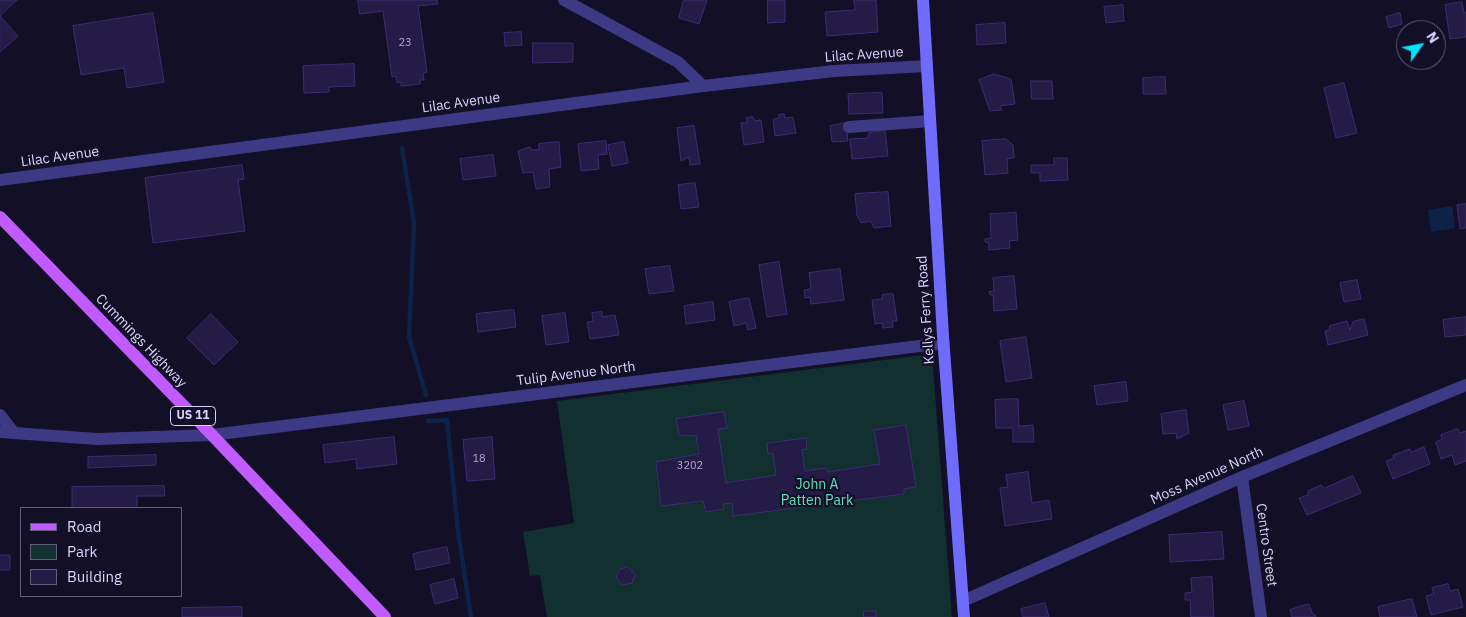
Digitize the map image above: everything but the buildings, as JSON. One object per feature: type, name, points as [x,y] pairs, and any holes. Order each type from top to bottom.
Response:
[{"type":"main road","name":"Cummings Highway","points":[[0,217],[212,435],[385,617]]},
{"type":"street","points":[[564,0],[678,62],[703,86]]},
{"type":"street","name":"Kellys Ferry Road","points":[[923,0],[943,343],[964,617]]},
{"type":"street","name":"Lilac Avenue","points":[[0,180],[703,86],[834,71],[927,66]]},
{"type":"street","points":[[849,127],[930,121]]},
{"type":"street","name":"Tulip Avenue North","points":[[0,432],[97,439],[212,435],[943,343]]},
{"type":"street","name":"Moss Avenue North","points":[[964,601],[1242,477],[1466,385]]},
{"type":"street","points":[[0,415],[14,433]]},
{"type":"street","name":"Centro Street","points":[[1242,477],[1261,617]]},
{"type":"green space","name":"John A Patten Park","points":[[932,354],[952,617],[547,617],[540,575],[530,576],[523,532],[574,523],[557,401]]},
{"type":"water","points":[[1452,206],[1455,228],[1431,232],[1428,210]]},
{"type":"waterway","points":[[402,148],[414,223],[409,337],[426,395]]},
{"type":"waterway","points":[[428,421],[447,420],[458,531],[471,617]]}]
